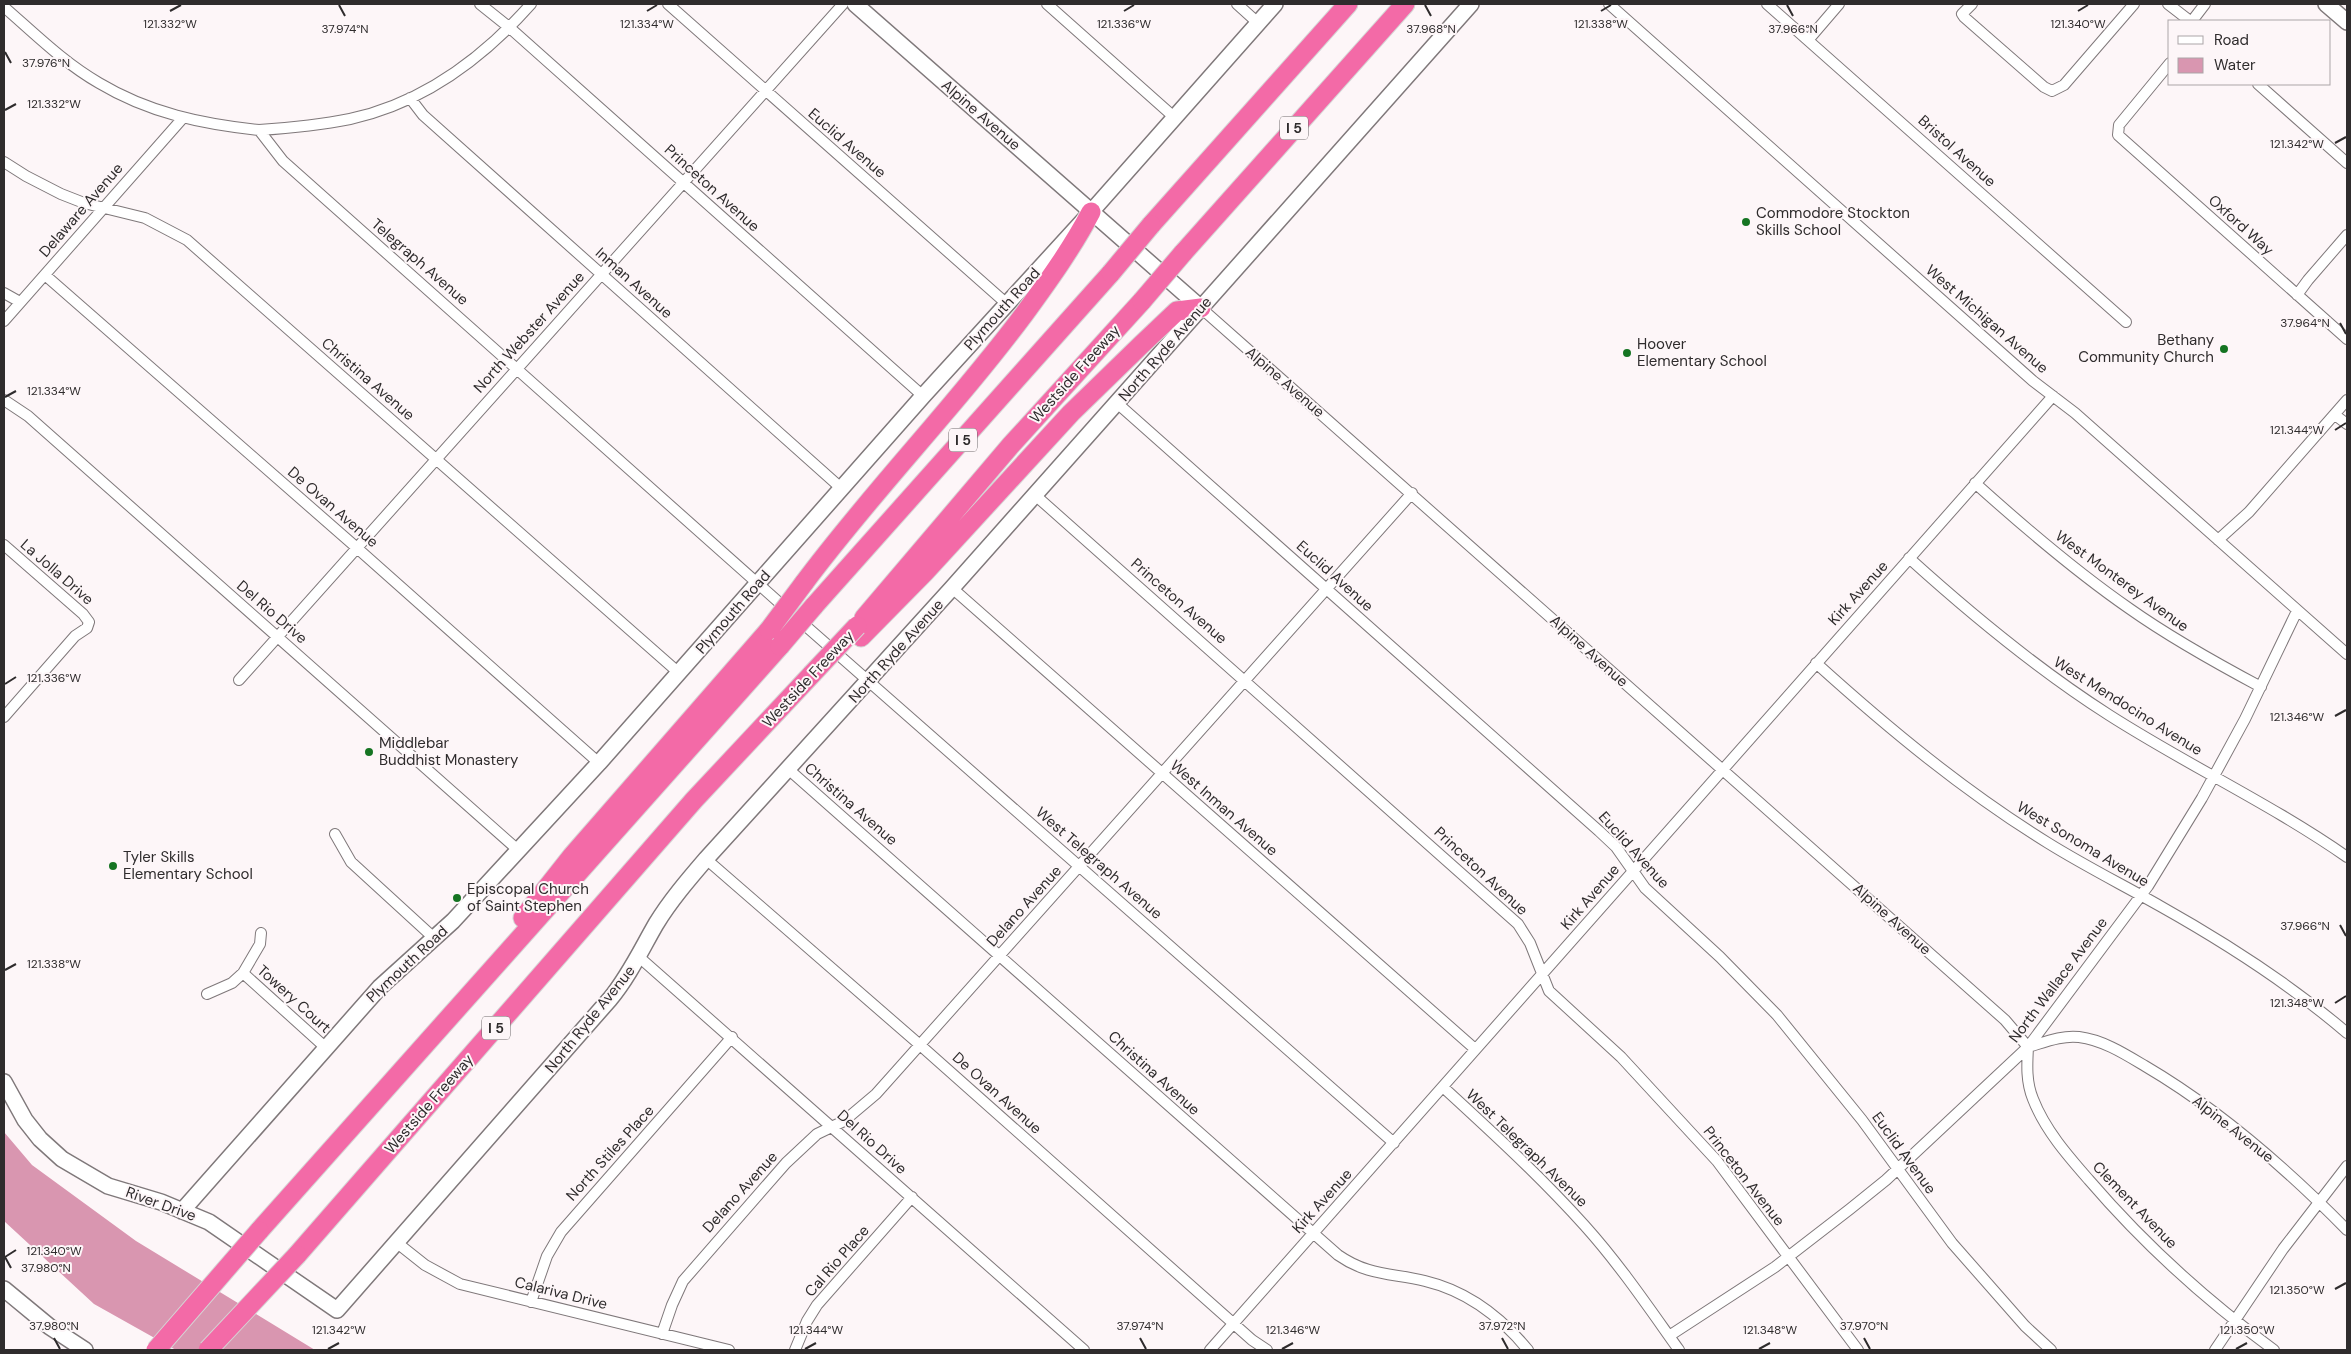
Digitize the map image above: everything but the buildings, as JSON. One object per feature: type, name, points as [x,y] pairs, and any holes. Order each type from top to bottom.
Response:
[{"type":"highway","name":"I 5","points":[[156,1350],[259,1231],[1112,273],[1151,225],[1348,4]]},
{"type":"highway","name":"Westside Freeway","points":[[208,1350],[297,1255],[694,800],[748,756],[816,677],[859,631],[1011,445],[1142,301],[1405,4]]},
{"type":"highway","points":[[388,1087],[572,856],[649,770],[769,630],[835,541],[985,366],[1053,275],[1091,212]]},
{"type":"highway","points":[[859,631],[926,572],[1071,413],[1177,311],[1201,308]]},
{"type":"street","name":"Princeton Avenue","points":[[480,4],[510,28],[923,396]]},
{"type":"street","points":[[4,6],[74,66],[98,83],[125,97],[182,119],[259,130],[314,126],[352,118],[410,98],[446,79],[481,55],[510,28],[531,4]]},
{"type":"street","name":"Euclid Avenue","points":[[668,4],[1007,304]]},
{"type":"street","name":"North Webster Avenue","points":[[239,680],[843,4]]},
{"type":"street","name":"Alpine Avenue","points":[[855,4],[1723,769],[2005,1020],[2028,1047],[2070,1036],[2097,1042],[2119,1051],[2159,1074],[2248,1139],[2320,1202],[2347,1230]]},
{"type":"street","points":[[1047,4],[1174,117]]},
{"type":"street","points":[[1237,4],[1258,23]]},
{"type":"street","name":"Plymouth Road","points":[[182,1211],[380,987],[476,897],[599,763],[841,488],[1091,212],[1275,4]]},
{"type":"street","name":"North Ryde Avenue","points":[[337,1310],[564,1053],[628,977],[657,923],[682,887],[706,859],[952,588],[1471,4]]},
{"type":"street","name":"West Michigan Avenue","points":[[1608,4],[2347,654]]},
{"type":"street","name":"Bristol Avenue","points":[[1767,4],[1809,39],[2126,322]]},
{"type":"street","points":[[1809,39],[1839,4]]},
{"type":"street","points":[[1972,4],[1962,14],[1964,17],[2044,87],[2052,91],[2064,84],[2134,4]]},
{"type":"street","points":[[2168,4],[2190,20]]},
{"type":"street","points":[[2192,20],[2205,4]]},
{"type":"street","points":[[2326,4],[2347,22]]},
{"type":"street","name":"Oxford Way","points":[[2168,65],[2119,124],[2117,131],[2122,139],[2347,339]]},
{"type":"street","points":[[2259,85],[2347,163]]},
{"type":"street","name":"Inman Avenue","points":[[410,98],[423,115],[841,488]]},
{"type":"street","name":"Delaware Avenue","points":[[4,321],[182,119]]},
{"type":"street","name":"Telegraph Avenue","points":[[259,130],[283,161],[518,368],[783,606]]},
{"type":"street","name":"Christina Avenue","points":[[4,162],[61,194],[103,208],[145,218],[187,240],[679,673]]},
{"type":"street","points":[[2297,295],[2347,235]]},
{"type":"street","name":"De Ovan Avenue","points":[[45,275],[358,548],[599,763]]},
{"type":"street","points":[[4,293],[20,302]]},
{"type":"street","name":"Kirk Avenue","points":[[1210,1350],[1444,1088],[1475,1050],[2053,396]]},
{"type":"street","name":"Del Rio Drive","points":[[4,400],[28,416],[518,850]]},
{"type":"street","points":[[2218,540],[2250,512],[2347,400]]},
{"type":"street","name":"Euclid Avenue","points":[[1117,403],[1616,847],[1645,888],[1720,957],[1777,1015],[1832,1080],[1975,1272],[2051,1350]]},
{"type":"street","points":[[2335,415],[2347,424]]},
{"type":"street","name":"West Monterey Avenue","points":[[1975,483],[2064,560],[2130,609],[2187,646],[2261,687]]},
{"type":"street","name":"Delano Avenue","points":[[662,1334],[678,1292],[690,1272],[786,1163],[817,1134],[850,1116],[876,1094],[1412,493]]},
{"type":"street","name":"Princeton Avenue","points":[[1035,495],[1246,680],[1513,919],[1530,943],[1549,991],[1621,1057],[1717,1161],[1858,1350]]},
{"type":"street","name":"La Jolla Drive","points":[[4,545],[83,614],[89,622],[88,628],[75,636],[4,717]]},
{"type":"street","name":"West Mendocino Avenue","points":[[1909,558],[1981,622],[2056,680],[2110,716],[2270,808],[2347,856]]},
{"type":"street","name":"West Inman Avenue","points":[[952,588],[1475,1050]]},
{"type":"street","name":"West Telegraph Avenue","points":[[783,606],[1394,1143]]},
{"type":"street","name":"North Wallace Avenue","points":[[1669,1336],[1735,1294],[1788,1257],[1850,1209],[2028,1047],[2140,896],[2214,777],[2298,611]]},
{"type":"street","name":"West Sonoma Avenue","points":[[1816,663],[1911,747],[1970,792],[2048,843],[2233,950],[2286,986],[2347,1033]]},
{"type":"street","name":"Christina Avenue","points":[[787,768],[1338,1255],[1359,1268],[1386,1275],[1425,1281],[1468,1297],[1503,1323],[1528,1350]]},
{"type":"street","points":[[335,834],[352,862],[434,938]]},
{"type":"street","name":"De Ovan Avenue","points":[[706,859],[1267,1350]]},
{"type":"street","name":"Towery Court","points":[[207,994],[232,983],[244,973],[260,944],[261,934]]},
{"type":"street","name":"Del Rio Drive","points":[[639,957],[1084,1350]]},
{"type":"street","name":"Towery Court","points":[[244,973],[325,1047]]},
{"type":"street","name":"North Stiles Place","points":[[531,1302],[547,1256],[561,1232],[732,1038]]},
{"type":"street","name":"Clement Avenue","points":[[2028,1047],[2028,1085],[2047,1127],[2113,1208],[2160,1255],[2235,1321],[2274,1350]]},
{"type":"street","name":"River Drive","points":[[4,1082],[25,1120],[40,1140],[62,1160],[108,1186],[209,1222],[337,1310]]},
{"type":"street","name":"West Telegraph Avenue","points":[[1444,1088],[1521,1158],[1585,1226],[1621,1270],[1680,1350]]},
{"type":"street","points":[[2215,1350],[2267,1271],[2347,1166]]},
{"type":"street","name":"Cal Rio Place","points":[[795,1350],[807,1321],[818,1305],[912,1198]]},
{"type":"street","name":"Calariva Drive","points":[[396,1242],[425,1265],[460,1284],[730,1350]]},
{"type":"street","points":[[4,1289],[50,1327],[85,1350]]},
{"type":"water","points":[[4,1132],[32,1165],[136,1241],[315,1350],[176,1350],[94,1304],[4,1221]]},
{"type":"place","name":"Commodore Stockton Skills School","points":[[1746,222]]},
{"type":"place","name":"Bethany Community Church","points":[[2224,349]]},
{"type":"place","name":"Hoover Elementary School","points":[[1627,353]]},
{"type":"place","name":"Middlebar Buddhist Monastery","points":[[369,752]]},
{"type":"place","name":"Tyler Skills Elementary School","points":[[113,866]]},
{"type":"place","name":"Episcopal Church of Saint Stephen","points":[[457,898]]}]
